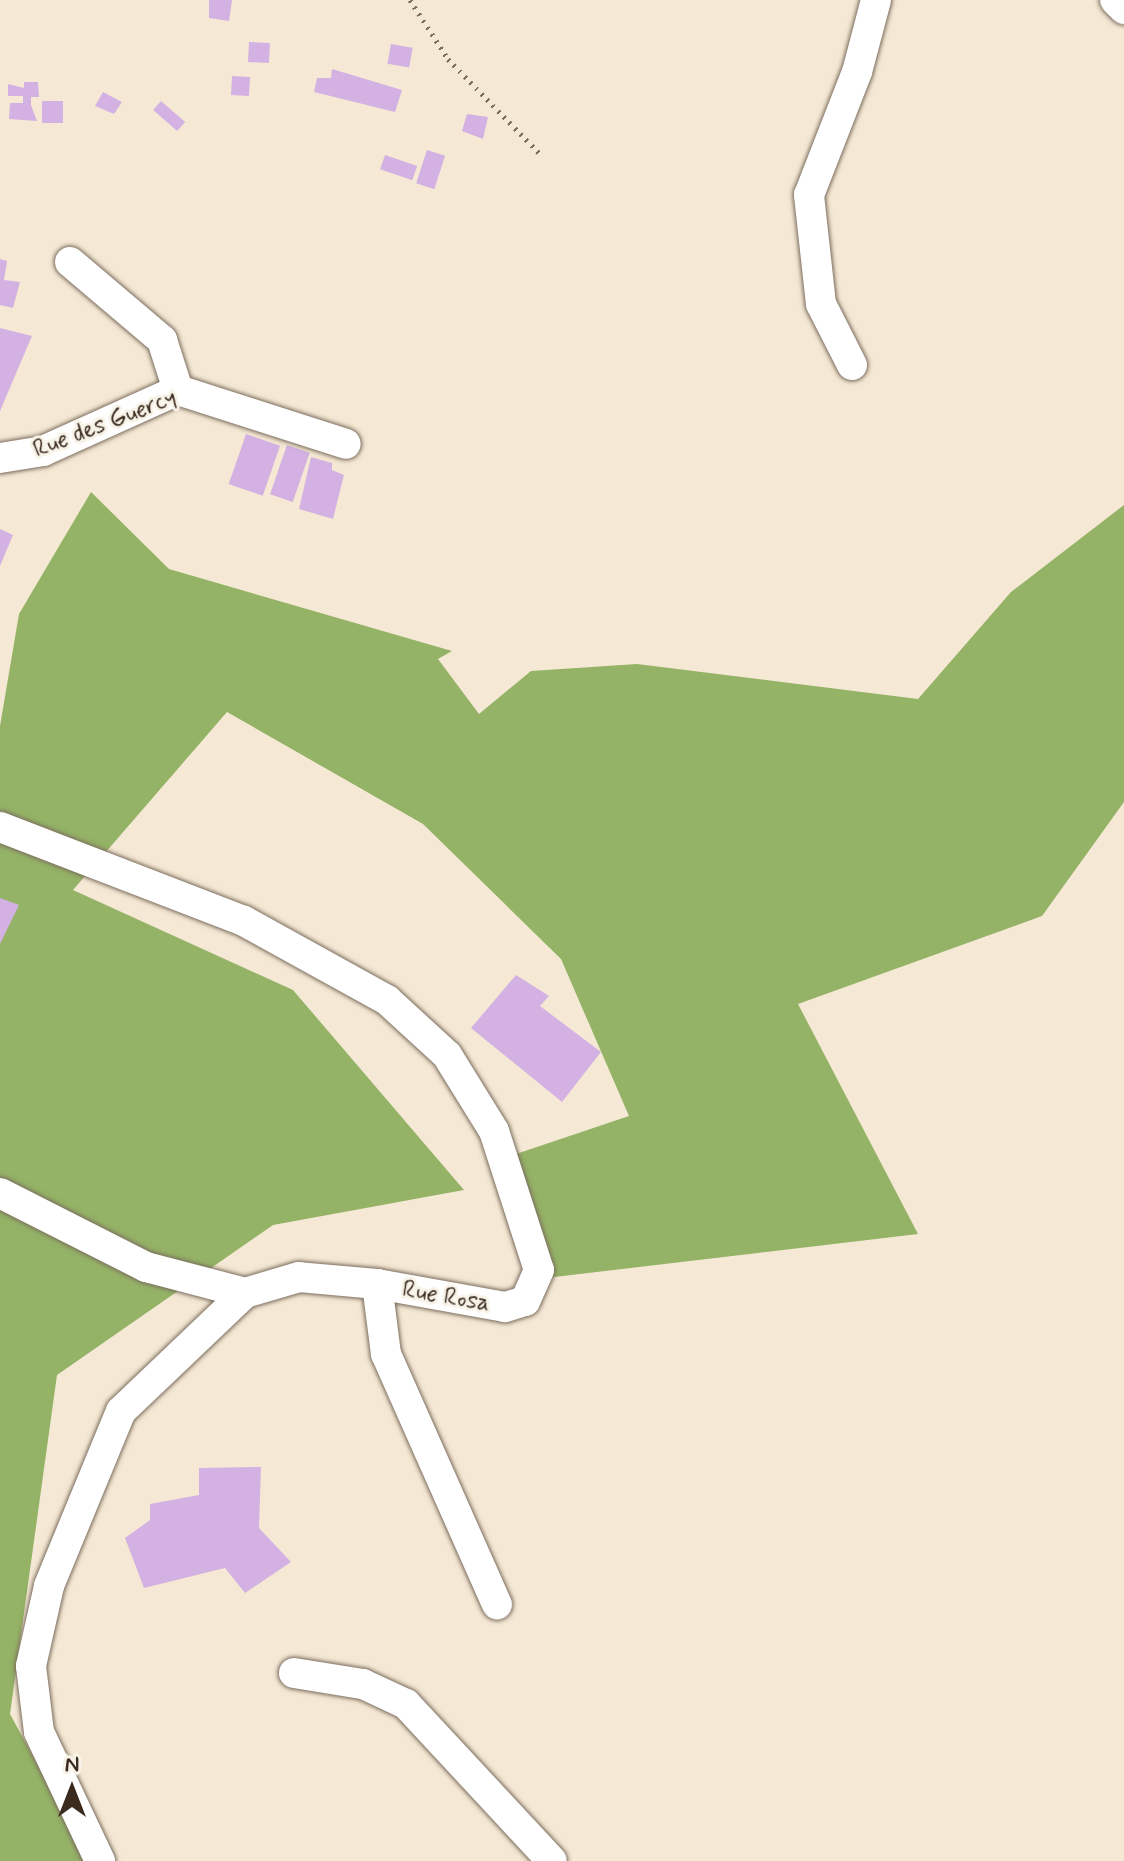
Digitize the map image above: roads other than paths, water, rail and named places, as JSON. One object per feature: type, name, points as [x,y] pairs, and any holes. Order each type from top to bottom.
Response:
[{"type":"street","points":[[852,365],[821,304],[809,195],[857,72],[876,0]]},
{"type":"street","points":[[1115,0],[1124,9]]},
{"type":"street","points":[[70,262],[162,340],[178,390]]},
{"type":"street","name":"Rue des Guercy","points":[[0,458],[43,451],[178,390],[346,444]]},
{"type":"street","name":"Rue Rosa","points":[[0,827],[244,921],[387,1000],[447,1055],[494,1131],[539,1270],[534,1290],[525,1301],[496,1307],[377,1284],[299,1277],[245,1293],[121,1411],[39,1623],[31,1666],[39,1732],[100,1861]]},
{"type":"street","points":[[0,1193],[146,1267],[245,1293]]},
{"type":"street","points":[[377,1284],[386,1354],[497,1605]]},
{"type":"street","points":[[294,1673],[363,1684],[406,1704],[552,1861]]}]
